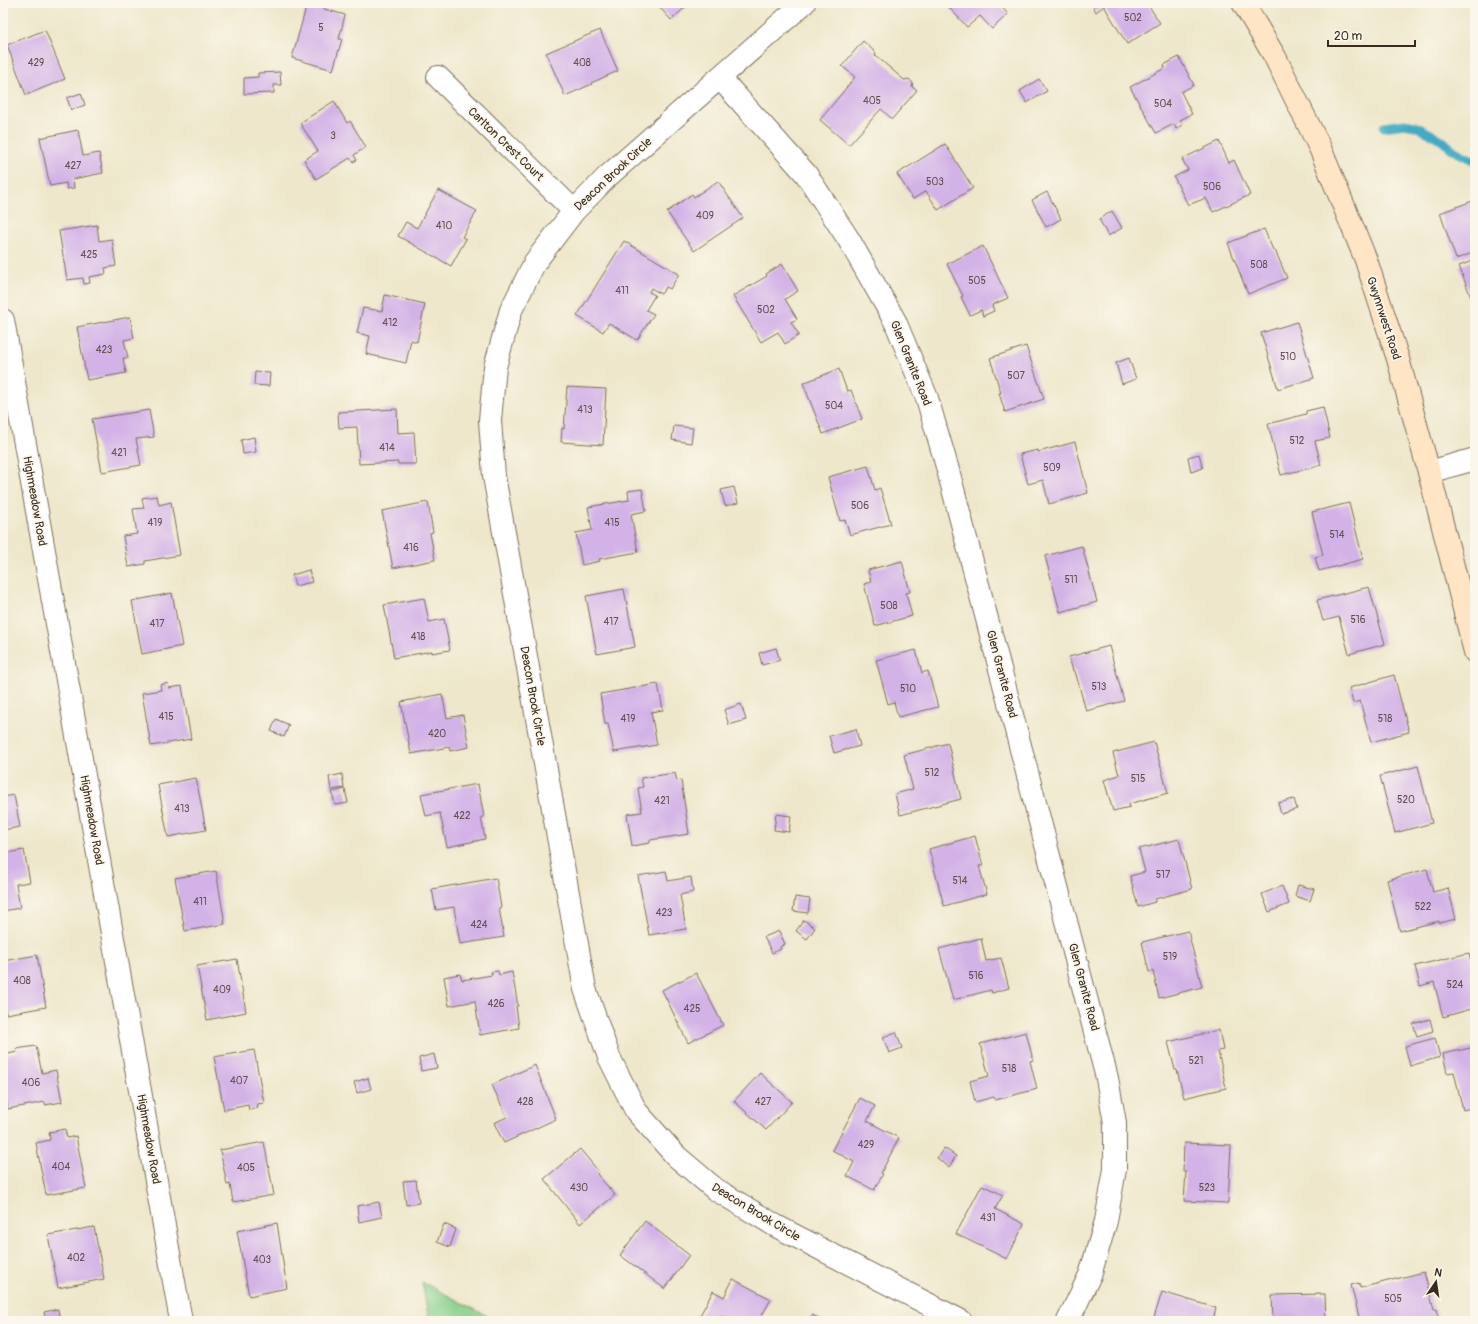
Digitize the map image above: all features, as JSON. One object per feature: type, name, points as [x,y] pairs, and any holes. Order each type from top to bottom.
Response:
[{"type":"street","name":"Deacon Brook Circle","points":[[804,3],[608,176],[574,211],[535,262],[511,310],[495,367],[490,420],[494,476],[585,988],[608,1057],[636,1111],[676,1156],[715,1189],[776,1226],[961,1321]]},
{"type":"street","name":"Gwynnwest Road","points":[[1243,3],[1275,57],[1320,148],[1366,260],[1398,359],[1429,472],[1475,652]]},
{"type":"street","name":"Carlton Crest Court","points":[[438,78],[574,211]]},
{"type":"street","name":"Glen Granite Road","points":[[720,78],[806,174],[850,240],[895,321],[927,398],[948,470],[1108,1078],[1115,1123],[1115,1169],[1106,1221],[1090,1275],[1068,1321]]},
{"type":"street","name":"Highmeadow Road","points":[[3,320],[181,1321]]},
{"type":"street","points":[[1429,472],[1475,459]]},
{"type":"green space","points":[[422,1282],[497,1321],[429,1321]]},
{"type":"building","points":[[656,3],[690,3],[671,20]]},
{"type":"building","points":[[945,3],[998,3],[1008,14],[992,29],[980,16],[967,27]]},
{"type":"building","points":[[1091,3],[1147,3],[1160,23],[1127,44],[1104,6],[1096,12]]},
{"type":"building","points":[[307,4],[345,15],[339,39],[342,39],[333,70],[292,58]]},
{"type":"building","points":[[45,30],[65,79],[26,95],[7,45]]},
{"type":"building","points":[[600,30],[618,71],[565,96],[546,53]]},
{"type":"building","points":[[863,41],[876,53],[875,55],[904,80],[909,79],[913,83],[912,87],[917,90],[892,119],[881,109],[849,145],[820,120],[855,77],[842,66]]},
{"type":"building","points":[[1179,57],[1194,85],[1181,92],[1192,114],[1180,120],[1183,125],[1176,129],[1174,124],[1156,133],[1130,87],[1165,68],[1164,65]]},
{"type":"building","points":[[280,72],[281,85],[274,85],[274,93],[244,94],[244,78],[258,77],[258,73]]},
{"type":"building","points":[[1039,79],[1047,91],[1027,103],[1020,91]]},
{"type":"building","points":[[81,93],[85,105],[71,110],[67,98]]},
{"type":"building","points":[[334,101],[347,123],[350,121],[366,147],[354,155],[357,160],[353,162],[350,158],[316,179],[304,160],[318,151],[300,123]]},
{"type":"building","points":[[78,130],[83,156],[99,153],[103,173],[73,179],[74,188],[67,189],[66,183],[50,186],[40,138]]},
{"type":"building","points":[[1219,141],[1229,163],[1234,160],[1250,195],[1213,212],[1206,198],[1188,205],[1174,177],[1188,170],[1182,159]]},
{"type":"building","points":[[945,144],[973,188],[938,210],[926,191],[913,199],[897,174]]},
{"type":"building","points":[[718,181],[743,218],[694,251],[667,212],[692,194],[694,197]]},
{"type":"building","points":[[438,190],[477,211],[462,237],[466,239],[451,266],[398,236],[406,222],[417,228]]},
{"type":"building","points":[[1047,192],[1061,219],[1046,227],[1032,200]]},
{"type":"building","points":[[1475,200],[1475,252],[1456,259],[1440,213]]},
{"type":"building","points":[[1112,211],[1122,228],[1108,236],[1099,219]]},
{"type":"building","points":[[97,225],[99,241],[112,239],[116,266],[105,268],[106,274],[89,277],[90,283],[84,284],[83,278],[67,280],[59,231]]},
{"type":"building","points":[[1264,229],[1287,278],[1248,294],[1228,243]]},
{"type":"building","points":[[624,241],[679,274],[670,289],[666,287],[661,294],[651,288],[649,292],[655,295],[646,310],[654,314],[637,340],[609,323],[603,332],[577,316]]},
{"type":"building","points":[[983,246],[1008,298],[992,305],[994,311],[983,316],[981,310],[970,315],[961,297],[963,296],[947,264]]},
{"type":"building","points":[[1475,260],[1475,308],[1459,266]]},
{"type":"building","points":[[782,264],[798,291],[785,299],[797,319],[791,322],[799,335],[785,344],[778,332],[761,342],[733,296],[767,276],[766,274]]},
{"type":"building","points":[[385,295],[425,304],[417,342],[411,340],[406,363],[366,354],[370,336],[357,333],[363,308],[382,311]]},
{"type":"building","points":[[130,317],[134,338],[124,340],[128,358],[123,358],[126,373],[87,380],[77,327]]},
{"type":"building","points":[[1297,322],[1314,378],[1278,389],[1261,333]]},
{"type":"building","points":[[1026,346],[1044,399],[1005,412],[999,393],[1001,393],[990,358]]},
{"type":"building","points":[[1129,358],[1136,379],[1122,384],[1116,363]]},
{"type":"building","points":[[839,369],[847,391],[851,390],[862,419],[823,434],[803,383]]},
{"type":"building","points":[[255,372],[270,373],[269,386],[254,385]]},
{"type":"building","points":[[567,387],[606,389],[603,445],[561,442],[562,428],[564,429]]},
{"type":"building","points":[[1323,407],[1330,438],[1315,441],[1321,465],[1281,475],[1268,424],[1306,414],[1306,411]]},
{"type":"building","points":[[397,409],[398,433],[414,432],[416,464],[398,464],[398,462],[359,464],[357,427],[339,428],[338,412]]},
{"type":"building","points":[[149,410],[154,437],[136,439],[141,465],[102,472],[92,419]]},
{"type":"building","points":[[674,426],[693,428],[691,443],[672,440]]},
{"type":"building","points":[[254,437],[256,452],[243,454],[241,440]]},
{"type":"building","points":[[1075,442],[1088,493],[1049,504],[1043,480],[1028,484],[1020,454],[1038,450],[1038,452]]},
{"type":"building","points":[[1199,454],[1203,468],[1191,472],[1188,457]]},
{"type":"building","points":[[868,466],[875,490],[880,488],[891,524],[850,535],[845,520],[840,521],[828,477]]},
{"type":"building","points":[[734,487],[738,503],[725,506],[721,490]]},
{"type":"building","points":[[642,489],[646,511],[631,514],[638,552],[599,559],[600,561],[582,565],[576,533],[592,530],[588,507],[629,500],[628,491]]},
{"type":"building","points":[[157,496],[159,505],[171,502],[180,555],[145,561],[145,564],[128,567],[123,536],[137,534],[133,509],[144,508],[142,498]]},
{"type":"building","points":[[428,502],[433,532],[430,533],[435,560],[393,568],[382,511]]},
{"type":"building","points":[[1349,503],[1363,559],[1319,571],[1315,557],[1323,555],[1312,512]]},
{"type":"building","points":[[1082,546],[1097,602],[1060,612],[1045,556]]},
{"type":"building","points":[[902,561],[910,592],[906,593],[912,616],[875,626],[864,584],[871,582],[868,570]]},
{"type":"building","points":[[309,570],[312,582],[295,586],[292,575]]},
{"type":"building","points":[[1369,587],[1385,644],[1349,654],[1339,617],[1323,621],[1317,600]]},
{"type":"building","points":[[624,589],[635,647],[597,654],[586,596]]},
{"type":"building","points":[[172,593],[182,646],[142,654],[132,601]]},
{"type":"building","points":[[424,598],[429,622],[444,619],[450,650],[432,653],[432,651],[394,658],[384,605]]},
{"type":"building","points":[[1109,646],[1124,701],[1086,711],[1075,671],[1073,671],[1069,657]]},
{"type":"building","points":[[776,648],[780,660],[762,665],[759,653]]},
{"type":"building","points":[[916,650],[922,673],[928,671],[938,707],[898,717],[894,702],[888,704],[876,660]]},
{"type":"building","points":[[1394,675],[1409,732],[1371,742],[1360,701],[1353,703],[1349,688]]},
{"type":"building","points":[[168,683],[169,688],[182,686],[191,739],[151,746],[142,693],[161,690],[160,685]]},
{"type":"building","points":[[658,684],[663,710],[651,712],[657,745],[614,752],[608,724],[605,724],[600,694]]},
{"type":"building","points":[[442,694],[447,718],[463,715],[469,747],[450,751],[449,747],[411,754],[401,702]]},
{"type":"building","points":[[741,704],[746,720],[729,725],[724,710]]},
{"type":"building","points":[[276,719],[289,725],[284,737],[271,731]]},
{"type":"building","points":[[856,729],[860,746],[834,753],[829,736]]},
{"type":"building","points":[[1154,742],[1168,793],[1129,804],[1130,807],[1113,811],[1104,780],[1119,775],[1113,753]]},
{"type":"building","points":[[948,743],[961,799],[900,815],[895,794],[913,789],[904,755]]},
{"type":"building","points":[[1418,766],[1432,823],[1395,833],[1380,776]]},
{"type":"building","points":[[675,773],[677,781],[681,780],[689,834],[650,840],[650,843],[632,846],[627,814],[642,812],[638,788],[643,787],[641,778]]},
{"type":"building","points":[[342,774],[344,788],[331,790],[329,777]]},
{"type":"building","points":[[196,778],[206,830],[168,837],[158,785]]},
{"type":"building","points":[[478,784],[484,817],[481,817],[485,839],[447,847],[440,813],[426,816],[421,794]]},
{"type":"building","points":[[345,789],[348,803],[335,805],[332,792]]},
{"type":"building","points":[[14,795],[20,827],[3,830],[3,797]]},
{"type":"building","points":[[1294,799],[1297,809],[1281,814],[1278,803]]},
{"type":"building","points":[[776,814],[791,816],[789,832],[774,830]]},
{"type":"building","points":[[975,836],[983,866],[979,866],[987,894],[944,906],[929,849]]},
{"type":"building","points":[[1179,839],[1192,889],[1155,899],[1155,902],[1138,907],[1130,876],[1145,872],[1139,849]]},
{"type":"building","points":[[24,850],[30,882],[16,884],[20,908],[3,911],[3,857],[8,856],[7,853]]},
{"type":"building","points":[[1427,869],[1433,892],[1448,888],[1456,919],[1439,923],[1439,921],[1400,931],[1387,880]]},
{"type":"building","points":[[216,871],[225,924],[185,931],[175,878]]},
{"type":"building","points":[[666,871],[668,881],[691,877],[693,892],[680,895],[686,929],[649,935],[638,876]]},
{"type":"building","points":[[496,878],[504,937],[460,944],[454,907],[436,910],[432,889]]},
{"type":"building","points":[[1298,885],[1314,889],[1310,901],[1295,896]]},
{"type":"building","points":[[1282,886],[1289,904],[1269,912],[1262,894]]},
{"type":"building","points":[[795,897],[810,899],[808,913],[793,911]]},
{"type":"building","points":[[804,920],[815,928],[807,939],[796,931]]},
{"type":"building","points":[[779,931],[785,944],[780,947],[781,949],[772,953],[764,937]]},
{"type":"building","points":[[1188,931],[1202,987],[1159,998],[1153,971],[1149,972],[1142,942]]},
{"type":"building","points":[[981,938],[986,961],[1001,958],[1009,988],[992,993],[991,990],[953,1000],[939,949]]},
{"type":"building","points":[[1469,953],[1475,977],[1475,1008],[1443,1017],[1434,982],[1420,986],[1415,966]]},
{"type":"building","points":[[37,955],[46,1007],[6,1014],[3,999],[3,961]]},
{"type":"building","points":[[237,959],[246,1012],[207,1020],[197,966]]},
{"type":"building","points":[[498,971],[499,975],[512,972],[518,1006],[516,1006],[519,1028],[480,1035],[475,1001],[449,1006],[444,977],[460,974],[462,980],[492,975],[491,972]]},
{"type":"building","points":[[696,973],[723,1025],[688,1043],[662,990]]},
{"type":"building","points":[[1430,1019],[1433,1031],[1417,1036],[1413,1024]]},
{"type":"building","points":[[1219,1030],[1223,1050],[1218,1051],[1226,1088],[1184,1098],[1168,1042]]},
{"type":"building","points":[[896,1032],[902,1048],[889,1053],[883,1037]]},
{"type":"building","points":[[1026,1032],[1033,1060],[1030,1061],[1037,1089],[995,1100],[994,1097],[975,1102],[970,1081],[989,1076],[980,1044]]},
{"type":"building","points":[[1435,1038],[1440,1057],[1410,1066],[1405,1046]]},
{"type":"building","points":[[36,1046],[42,1073],[56,1070],[62,1102],[45,1105],[45,1102],[8,1109],[5,1092],[3,1092],[3,1055],[17,1052],[16,1049]]},
{"type":"building","points":[[1475,1047],[1475,1107],[1463,1110],[1454,1072],[1447,1073],[1443,1054]]},
{"type":"building","points":[[254,1050],[264,1103],[257,1104],[258,1108],[249,1110],[248,1105],[224,1110],[214,1057]]},
{"type":"building","points":[[434,1054],[437,1068],[421,1071],[419,1058]]},
{"type":"building","points":[[535,1065],[556,1119],[504,1143],[494,1123],[507,1117],[492,1085]]},
{"type":"building","points":[[760,1073],[792,1102],[766,1130],[734,1101]]},
{"type":"building","points":[[368,1078],[371,1089],[357,1093],[354,1082]]},
{"type":"building","points":[[860,1098],[875,1106],[867,1121],[899,1138],[874,1190],[847,1176],[854,1162],[832,1150]]},
{"type":"building","points":[[65,1129],[67,1138],[76,1136],[86,1188],[46,1195],[36,1143],[50,1140],[49,1132]]},
{"type":"building","points":[[1475,1141],[1475,1155],[1474,1155],[1471,1142]]},
{"type":"building","points":[[264,1142],[274,1195],[233,1202],[230,1184],[227,1185],[220,1150]]},
{"type":"building","points":[[1184,1143],[1231,1145],[1228,1203],[1184,1201],[1186,1172],[1183,1172]]},
{"type":"building","points":[[944,1148],[956,1156],[949,1167],[937,1158]]},
{"type":"building","points":[[580,1149],[599,1172],[597,1174],[615,1195],[580,1224],[544,1179]]},
{"type":"building","points":[[416,1180],[419,1203],[406,1205],[403,1181]]},
{"type":"building","points":[[982,1185],[1003,1195],[995,1209],[1024,1224],[1007,1259],[956,1234]]},
{"type":"building","points":[[379,1202],[382,1217],[359,1222],[357,1206]]},
{"type":"building","points":[[645,1221],[689,1255],[665,1289],[620,1255]]},
{"type":"building","points":[[277,1223],[287,1288],[249,1296],[237,1231]]},
{"type":"building","points":[[444,1224],[456,1229],[450,1247],[437,1242]]},
{"type":"building","points":[[94,1227],[104,1279],[58,1288],[48,1235]]},
{"type":"building","points":[[1424,1272],[1434,1310],[1436,1309],[1439,1321],[1407,1321],[1407,1319],[1398,1321],[1360,1321],[1351,1285],[1359,1283],[1360,1288]]},
{"type":"building","points":[[733,1279],[771,1299],[759,1321],[732,1321],[722,1316],[719,1321],[697,1321],[713,1291],[724,1297]]},
{"type":"building","points":[[1162,1292],[1216,1308],[1213,1321],[1153,1321]]},
{"type":"building","points":[[1325,1294],[1326,1321],[1273,1321],[1272,1295]]},
{"type":"building","points":[[58,1309],[60,1321],[46,1321],[44,1312]]},
{"type":"building","points":[[812,1315],[824,1321],[809,1321]]},
{"type":"waterway","points":[[1384,127],[1404,124],[1415,126],[1437,137],[1455,151],[1475,161]]}]
